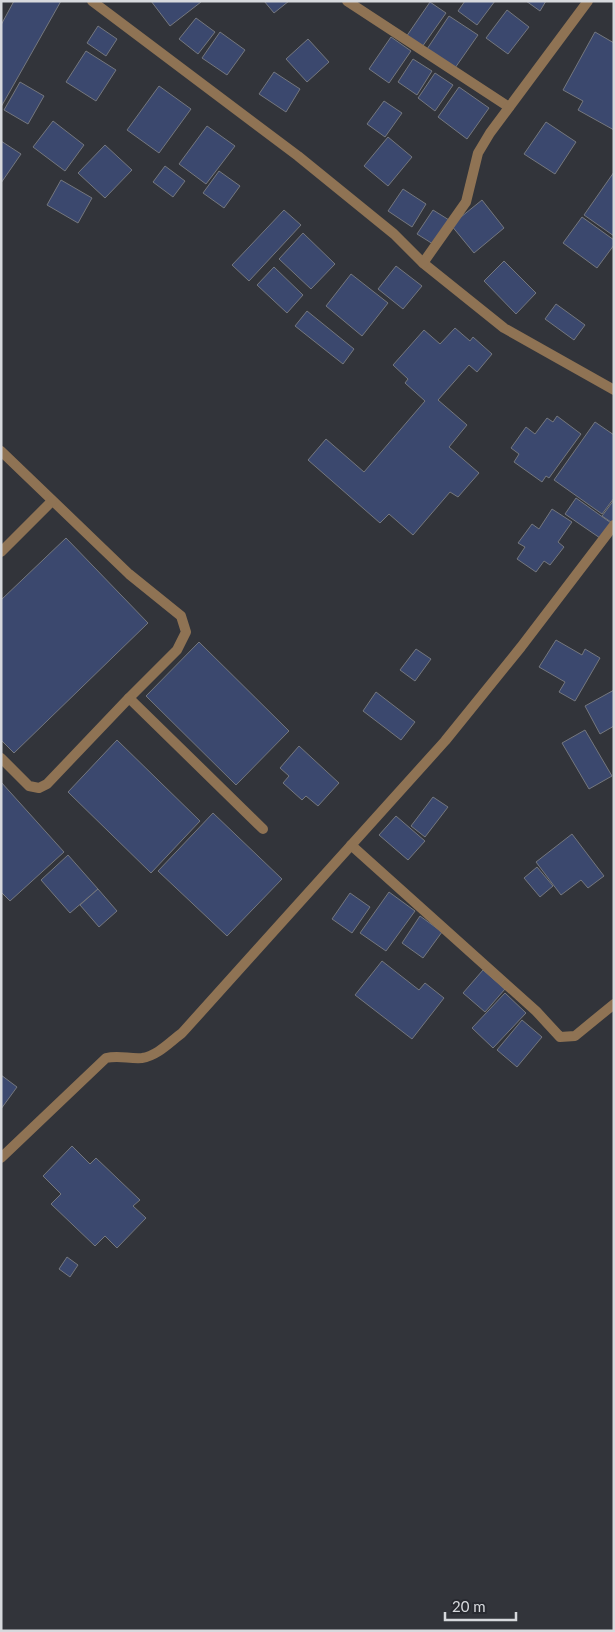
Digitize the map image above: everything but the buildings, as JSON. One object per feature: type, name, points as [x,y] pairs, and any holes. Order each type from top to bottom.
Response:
[{"type":"street","points":[[92,1],[298,156],[394,234],[423,263],[504,328],[614,390]]},
{"type":"street","points":[[347,1],[509,106]]},
{"type":"street","points":[[423,263],[466,202],[478,152],[509,106],[588,1]]},
{"type":"street","points":[[1,450],[129,574],[181,616],[186,632],[177,650],[47,784],[39,788],[29,786],[1,758]]},
{"type":"street","points":[[1,552],[52,501]]},
{"type":"street","points":[[1,1158],[106,1058],[115,1056],[142,1058],[150,1056],[182,1033],[445,741],[521,647],[614,525]]},
{"type":"street","points":[[129,698],[263,829]]},
{"type":"street","points":[[351,845],[536,1011],[560,1037],[575,1036],[614,1004]]}]
